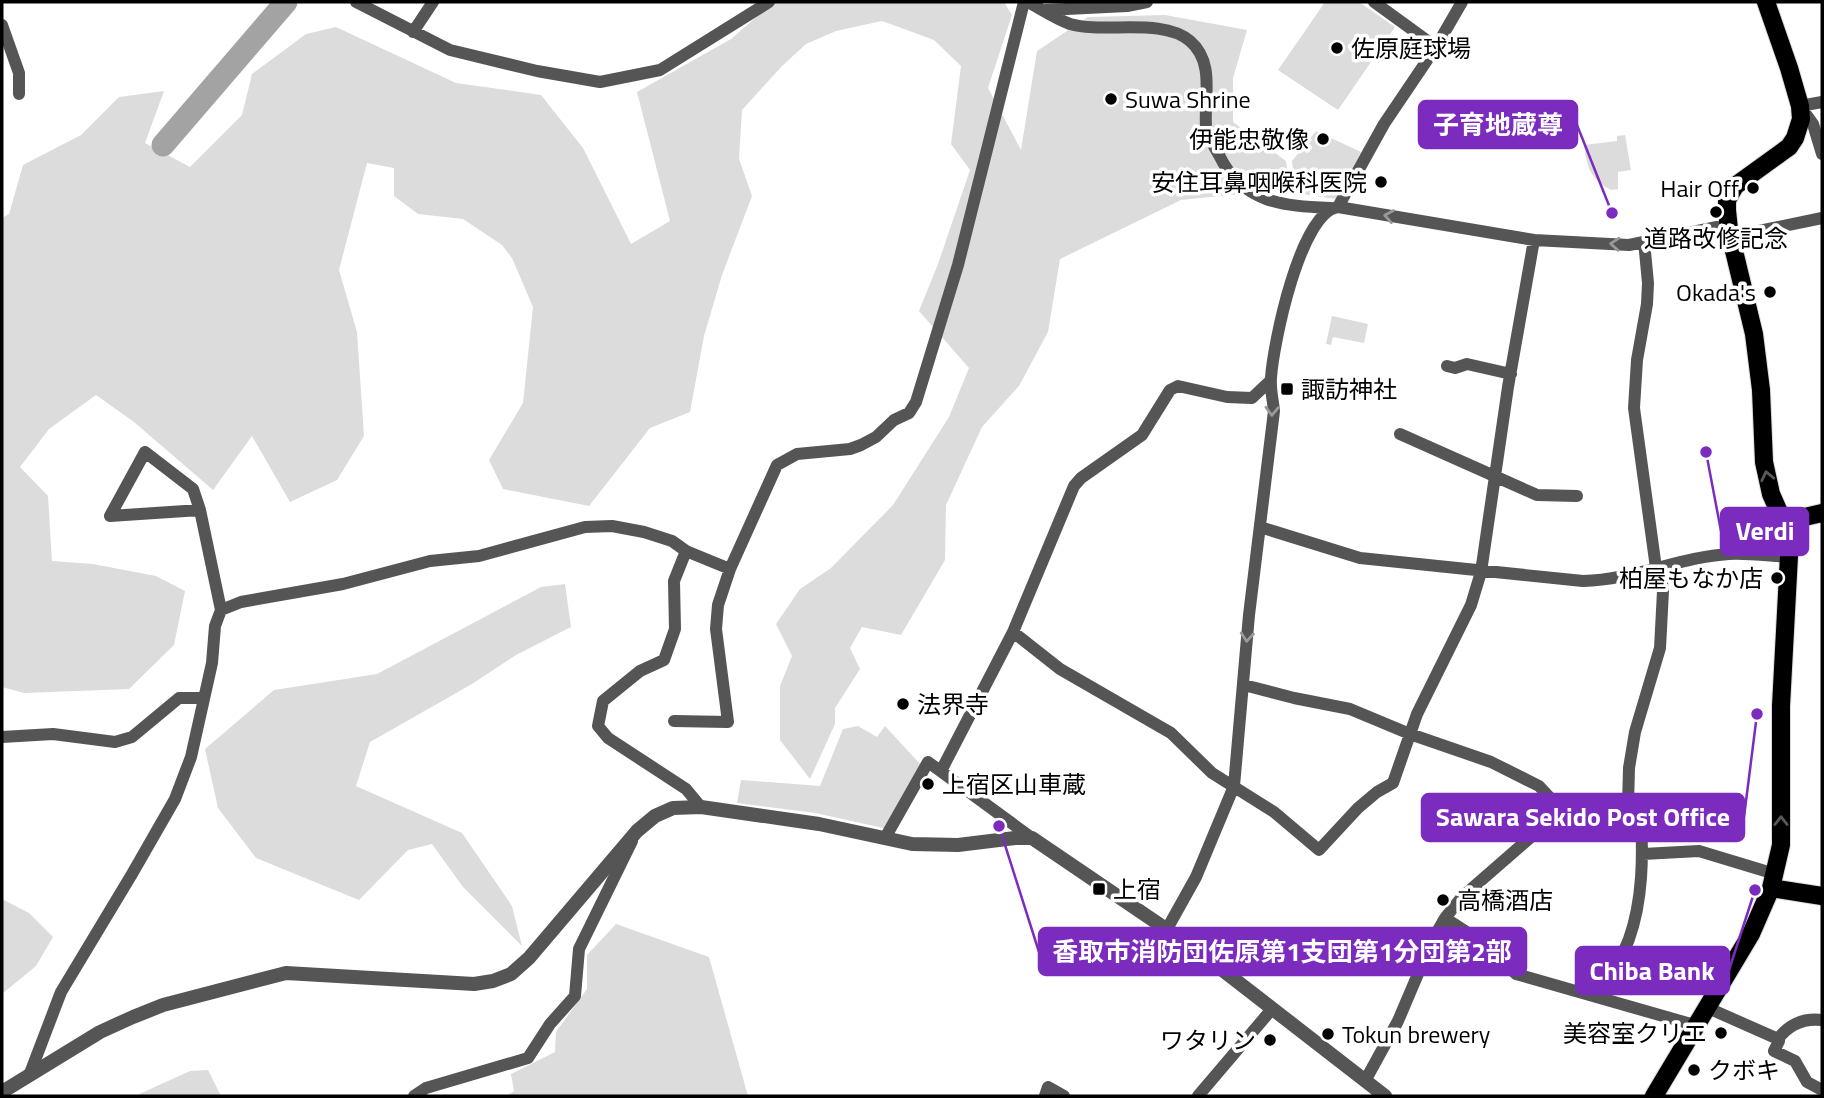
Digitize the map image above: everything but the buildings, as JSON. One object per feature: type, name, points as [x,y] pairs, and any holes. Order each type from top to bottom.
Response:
[{"type":"main road","points":[[1654,1096],[1751,934],[1773,881],[1781,845],[1781,706],[1790,537],[1771,494],[1764,462],[1761,390],[1754,334],[1729,230],[1727,210],[1730,193],[1743,180],[1788,147],[1801,119],[1800,106],[1766,2]]},
{"type":"main road","points":[[1783,522],[1822,513]]},
{"type":"main road","points":[[1773,881],[1822,896]]},
{"type":"street","points":[[413,32],[433,2]]},
{"type":"street","points":[[363,4],[450,50],[537,71],[600,82],[660,70],[769,2]]},
{"type":"street","points":[[674,720],[728,722],[716,629],[718,604],[730,569],[777,465],[797,454],[849,449],[862,445],[876,437],[894,420],[909,413],[916,402],[958,265],[1026,2],[1071,24],[1167,30],[1190,40],[1199,51],[1207,69],[1206,130],[1224,166],[1238,185],[1268,201],[1297,206],[1335,207],[1534,240],[1629,245],[1717,227],[1744,234],[1822,218]]},
{"type":"street","points":[[1042,10],[1127,6],[1147,2]]},
{"type":"street","points":[[1374,2],[1436,47]]},
{"type":"street","points":[[1167,929],[1196,877],[1234,786],[1274,411],[1270,381],[1283,312],[1294,272],[1322,214],[1335,207],[1462,2]]},
{"type":"street","points":[[2,25],[19,73],[19,94]]},
{"type":"street","points":[[1822,102],[1800,106],[1813,124],[1822,154]]},
{"type":"street","points":[[1013,632],[1060,669],[1171,733],[1212,773],[1274,812],[1319,850],[1358,808],[1393,783],[1417,714],[1471,605],[1481,572],[1510,374],[1534,240]]},
{"type":"street","points":[[1628,805],[1629,768],[1635,732],[1660,648],[1663,591],[1634,408],[1637,360],[1647,304],[1644,241]]},
{"type":"street","points":[[1447,366],[1455,368],[1467,364],[1510,374]]},
{"type":"street","points":[[941,771],[1013,632],[1074,486],[1081,478],[1142,435],[1170,390],[1178,386],[1227,397],[1252,397],[1270,381]]},
{"type":"street","points":[[1400,434],[1537,495],[1577,496]]},
{"type":"street","points":[[29,1076],[61,992],[175,799],[191,757],[212,663],[215,626],[221,610],[200,510],[193,489],[145,452],[110,516],[200,510]]},
{"type":"street","points":[[221,610],[241,602],[343,584],[430,561],[479,556],[585,527],[612,526],[644,532],[673,541],[686,551],[730,569]]},
{"type":"street","points":[[1260,527],[1360,558],[1583,581],[1609,581],[1658,567],[1728,554],[1790,557]]},
{"type":"street","points":[[686,551],[674,580],[675,629],[664,660],[640,671],[603,701],[598,726],[608,738],[686,789],[701,807]]},
{"type":"street","points":[[1244,685],[1350,709],[1410,734],[1491,762],[1539,786],[1567,816]]},
{"type":"street","points":[[2,737],[53,734],[115,742],[132,737],[179,698],[204,698]]},
{"type":"street","points":[[885,838],[928,762],[1032,838],[1167,929],[1385,1096]]},
{"type":"street","points":[[1365,1081],[1398,1021],[1432,941],[1445,918],[1462,897],[1539,830],[1567,816],[1628,805]]},
{"type":"street","points":[[1603,999],[1629,938],[1638,904],[1643,854],[1641,816],[1628,805]]},
{"type":"street","points":[[2,1092],[100,1032],[133,1017],[163,1005],[286,973],[306,972],[474,984],[493,981],[510,974],[546,940],[637,831],[655,816],[673,808],[701,807],[772,816],[912,844],[958,845],[1032,838]]},
{"type":"street","points":[[414,1096],[426,1088],[528,1059],[550,1024],[575,996],[579,949],[637,831]]},
{"type":"street","points":[[1643,854],[1699,851],[1773,881]]},
{"type":"street","points":[[1445,918],[1488,946],[1516,974],[1698,1026]]},
{"type":"street","points":[[1708,1008],[1778,1039]]},
{"type":"street","points":[[1198,1096],[1272,1009]]},
{"type":"street","points":[[1822,1020],[1812,1019],[1792,1024],[1778,1039],[1774,1051],[1795,1061],[1807,1082],[1822,1090]]},
{"type":"street","points":[[1045,1096],[1048,1087],[1064,1096]]},
{"type":"shaded area","points":[[774,2],[1004,2],[1012,15],[988,88],[1021,150],[1037,51],[1088,17],[1165,15],[1247,30],[1233,78],[1233,122],[1286,161],[1290,189],[1181,200],[1060,259],[1048,332],[1019,386],[982,427],[946,505],[945,560],[901,635],[862,627],[850,648],[860,669],[835,708],[835,724],[810,779],[780,740],[780,686],[792,656],[776,624],[800,589],[831,568],[893,505],[949,417],[969,368],[919,311],[970,170],[951,144],[961,66],[934,40],[882,21],[836,31],[806,44],[742,110],[739,159],[752,196],[722,275],[704,336],[690,412],[650,428],[589,506],[503,489],[489,460],[523,403],[533,307],[512,258],[502,245],[463,219],[418,214],[394,196],[394,168],[367,163],[339,270],[357,332],[364,436],[337,480],[290,502],[252,436],[213,490],[134,422],[96,395],[49,429],[20,467],[48,496],[52,561],[93,564],[156,576],[185,591],[174,645],[129,689],[24,693],[2,687],[2,218],[9,214],[23,165],[81,135],[119,97],[164,91],[145,143],[190,167],[242,115],[252,74],[306,34],[336,27],[456,83],[541,95],[583,148],[631,244],[670,221],[637,92],[731,39]]},
{"type":"shaded area","name":"佐原庭球場","points":[[1325,2],[1359,2],[1395,27],[1338,110],[1278,70]]},
{"type":"shaded area","points":[[1316,131],[1361,152],[1336,199],[1296,193],[1292,161]]},
{"type":"shaded area","points":[[1625,135],[1631,170],[1618,172],[1618,189],[1611,190],[1591,172],[1584,145],[1617,141],[1617,136]]},
{"type":"shaded area","points":[[1332,316],[1368,324],[1364,343],[1333,337],[1331,345],[1326,344]]},
{"type":"shaded area","points":[[565,584],[571,627],[516,655],[472,684],[370,742],[356,786],[462,833],[512,906],[522,946],[463,887],[432,844],[408,850],[359,900],[256,858],[218,808],[205,749],[274,690],[377,674],[541,587]]},
{"type":"shaded area","points":[[858,726],[877,737],[885,726],[921,765],[888,829],[815,813],[737,803],[741,780],[820,786],[843,729]]},
{"type":"shaded area","points":[[2,899],[29,913],[53,937],[36,966],[2,994]]},
{"type":"shaded area","points":[[616,924],[709,957],[748,1096],[506,1096],[514,1091],[511,1074],[555,1052],[556,1032],[587,989],[587,955]]},
{"type":"shaded area","points":[[208,1070],[221,1096],[135,1096],[190,1071]]},
{"type":"waterway","points":[[163,145],[286,2]]},
{"type":"place","name":"佐原庭球場","points":[[1337,48]]},
{"type":"place","name":"Suwa Shrine","points":[[1111,99]]},
{"type":"place","name":"伊能忠敬像","points":[[1323,139]]},
{"type":"place","name":"安住耳鼻咽喉科医院","points":[[1381,182]]},
{"type":"place","name":"Hair Off","points":[[1753,188]]},
{"type":"place","name":"道路改修記念","points":[[1716,212]]},
{"type":"place","name":"子育地蔵尊","points":[[1612,213]]},
{"type":"place","name":"Okada's","points":[[1770,292]]},
{"type":"place","name":"諏訪神社","points":[[1287,389]]},
{"type":"place","name":"Verdi","points":[[1706,452]]},
{"type":"place","name":"柏屋もなか店","points":[[1777,578]]},
{"type":"place","name":"法界寺","points":[[903,704]]},
{"type":"place","name":"Sawara Sekido Post Office","points":[[1757,714]]},
{"type":"place","name":"上宿区山車蔵","points":[[928,784]]},
{"type":"place","name":"香取市消防団佐原第1支団第1分団第2部","points":[[999,826]]},
{"type":"place","name":"上宿","points":[[1099,889]]},
{"type":"place","name":"Chiba Bank","points":[[1755,890]]},
{"type":"place","name":"高橋酒店","points":[[1443,900]]},
{"type":"place","name":"美容室クリエ","points":[[1721,1033]]},
{"type":"place","name":"Tokun brewery","points":[[1328,1034]]},
{"type":"place","name":"ワタリン","points":[[1270,1040]]},
{"type":"place","name":"クボキ","points":[[1694,1070]]}]
